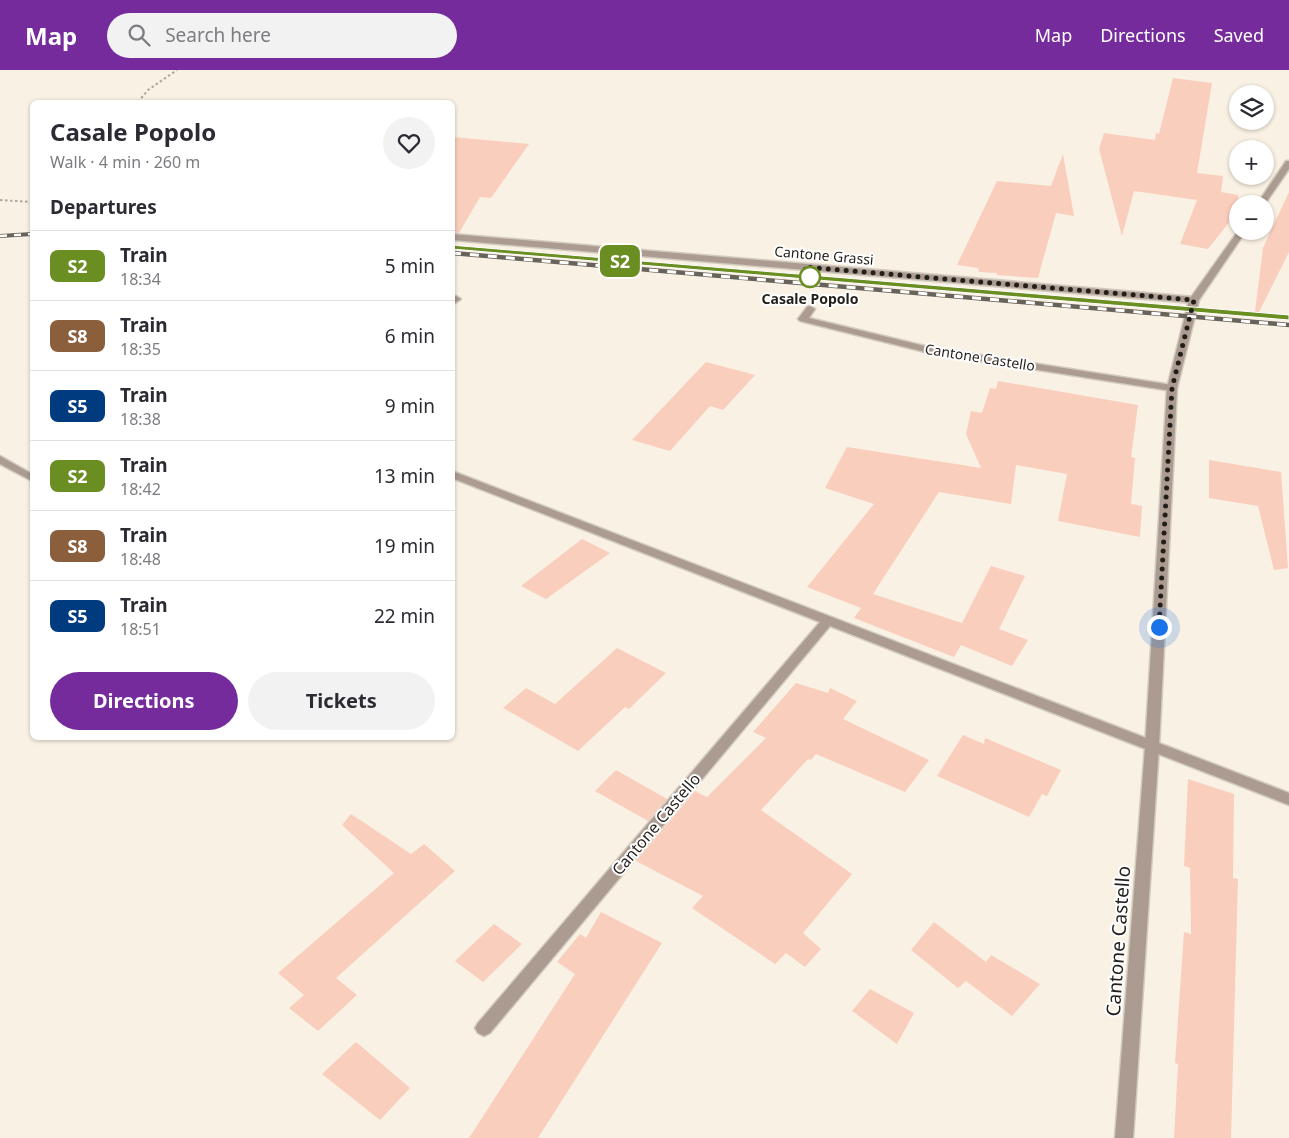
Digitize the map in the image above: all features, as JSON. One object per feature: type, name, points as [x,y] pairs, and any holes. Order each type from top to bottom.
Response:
[{"type":"street","points":[[1267,195],[1289,163]]},
{"type":"street","name":"Cantone Grassi","points":[[455,237],[1192,305]]},
{"type":"street","points":[[1192,305],[1236,240]]},
{"type":"street","name":"Cantone Castello","points":[[1124,1138],[1152,747],[1172,388],[1192,305]]},
{"type":"street","name":"Cantone Castello","points":[[810,309],[802,319],[929,350],[1172,388]]},
{"type":"street","points":[[0,459],[30,477]]},
{"type":"street","points":[[455,475],[1289,800]]},
{"type":"street","name":"Cantone Castello","points":[[484,1028],[828,620]]},
{"type":"path","points":[[140,100],[148,90],[177,70]]},
{"type":"path","points":[[0,200],[30,202]]},
{"type":"building","points":[[1173,78],[1212,83],[1197,173],[1223,176],[1221,192],[1238,195],[1229,195],[1229,222],[1208,249],[1180,244],[1197,200],[1134,191],[1122,236],[1099,149],[1104,133],[1155,140],[1156,133],[1159,134]]},
{"type":"building","points":[[455,137],[529,144],[491,198],[480,197],[459,233],[455,232]]},
{"type":"building","points":[[1063,154],[1074,216],[1056,213],[1038,278],[997,275],[997,273],[979,272],[978,268],[957,265],[997,181],[1051,186]]},
{"type":"building","points":[[1289,192],[1289,252],[1258,314],[1255,312],[1263,248],[1267,240],[1274,240],[1274,224]]},
{"type":"building","points":[[706,362],[755,375],[723,410],[710,406],[670,451],[632,440]]},
{"type":"building","points":[[998,381],[1138,405],[1131,457],[1135,458],[1131,504],[1142,506],[1140,537],[1058,521],[1067,474],[1016,465],[1011,504],[939,492],[873,594],[962,623],[991,566],[1025,576],[999,629],[1028,640],[1012,666],[961,645],[954,657],[854,618],[861,608],[807,587],[874,504],[825,488],[847,447],[981,468],[966,434],[971,411],[982,413],[990,388],[996,389]]},
{"type":"building","points":[[1209,460],[1281,472],[1288,568],[1274,570],[1258,506],[1209,498]]},
{"type":"building","points":[[582,539],[610,553],[546,599],[521,586]]},
{"type":"building","points":[[617,648],[666,673],[629,709],[625,707],[578,751],[503,708],[526,688],[555,704]]},
{"type":"building","points":[[796,683],[828,693],[830,688],[857,701],[843,719],[929,760],[905,792],[816,754],[811,760],[808,759],[761,810],[852,874],[803,933],[821,949],[805,967],[786,953],[775,964],[692,908],[703,896],[636,861],[695,791],[707,797],[766,738],[753,732]]},
{"type":"building","points":[[963,735],[984,744],[985,738],[1061,770],[1047,796],[1042,794],[1029,817],[937,776]]},
{"type":"building","points":[[616,770],[667,799],[648,821],[595,791]]},
{"type":"building","points":[[1188,779],[1234,794],[1233,878],[1238,879],[1231,1138],[1174,1138],[1178,1064],[1175,1063],[1184,932],[1191,934],[1190,868],[1184,866]]},
{"type":"building","points":[[351,814],[411,854],[424,844],[455,871],[336,978],[357,995],[318,1031],[289,1008],[304,995],[278,973],[394,873],[342,825]]},
{"type":"building","points":[[601,912],[662,943],[538,1138],[469,1138],[575,974],[557,962],[580,934],[586,938]]},
{"type":"building","points":[[934,922],[986,962],[991,955],[1040,984],[1012,1016],[966,981],[958,988],[911,950]]},
{"type":"building","points":[[494,924],[522,944],[483,982],[455,961]]},
{"type":"building","points":[[870,989],[914,1013],[897,1044],[852,1011]]},
{"type":"building","points":[[356,1042],[410,1088],[380,1120],[322,1074]]},
{"type":"railway","points":[[0,236],[30,234]]},
{"type":"railway","points":[[455,253],[1289,325]]},
{"type":"train","name":"S2","points":[[455,247],[1289,317]]},
{"type":"place","name":"Casale Popolo","points":[[810,277]]},
{"type":"route","points":[[810,277],[804,267],[1194,300],[1188,316],[1172,388],[1159,627]]}]
